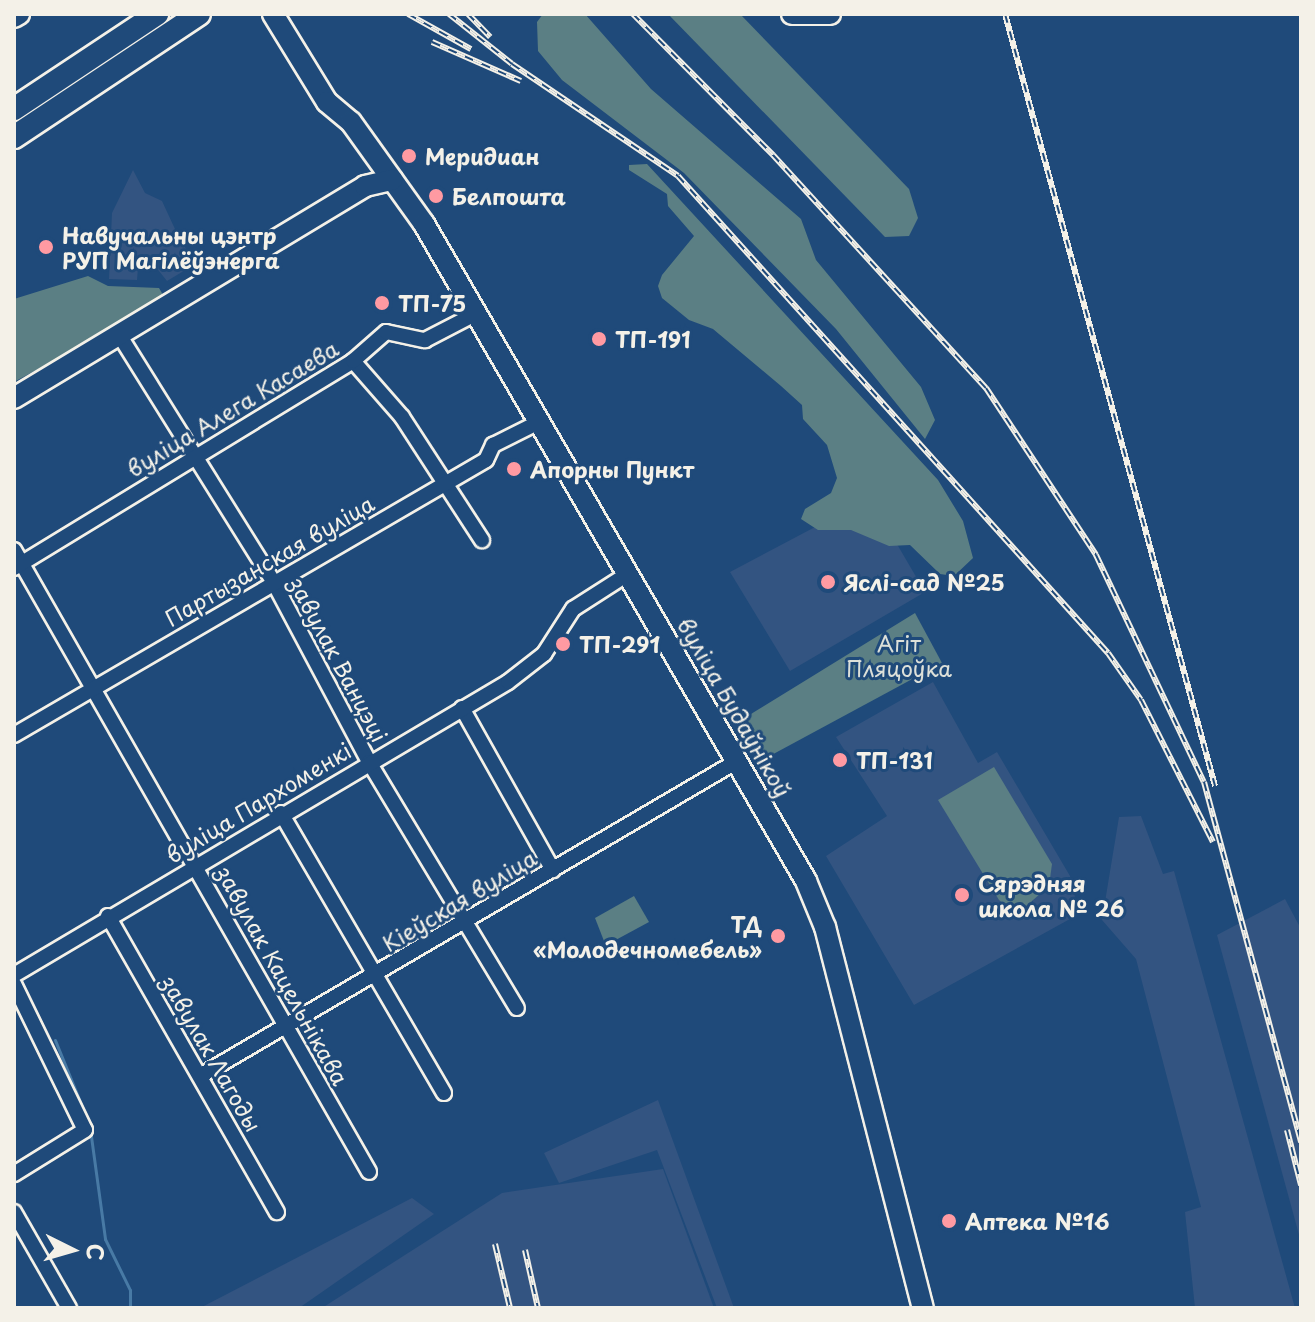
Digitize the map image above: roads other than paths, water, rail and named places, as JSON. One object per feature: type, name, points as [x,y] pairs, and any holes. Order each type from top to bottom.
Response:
[{"type":"main road","points":[[14,17],[19,14]]},
{"type":"main road","points":[[14,109],[157,14]]},
{"type":"main road","points":[[14,137],[199,14]]},
{"type":"main road","name":"вуліца Будаўнікоў","points":[[273,14],[327,102],[351,122],[477,313],[739,760],[822,919],[923,1308]]},
{"type":"main road","points":[[792,14],[830,14]]},
{"type":"main road","points":[[14,398],[365,186],[392,180]]},
{"type":"street","name":"вуліца Алега Касаева","points":[[18,566],[353,361],[386,332],[425,340],[477,313]]},
{"type":"street","name":"завулак Ванцэці","points":[[118,333],[274,583],[369,762],[517,1008]]},
{"type":"street","points":[[353,361],[394,407],[448,482],[482,540]]},
{"type":"street","name":"Партызанская вуліца","points":[[14,735],[486,460],[493,445],[541,421]]},
{"type":"street","name":"завулак Кацельнікава","points":[[14,550],[18,566],[94,686],[369,1172]]},
{"type":"street","name":"вуліца Пархоменкі","points":[[15,974],[525,670],[544,654],[573,609],[629,573]]},
{"type":"street","points":[[462,708],[553,870]]},
{"type":"street","name":"Кіеўская вуліца","points":[[200,1076],[465,924],[739,760]]},
{"type":"street","points":[[281,813],[444,1093]]},
{"type":"street","name":"завулак Лагоды","points":[[108,916],[277,1212]]},
{"type":"street","points":[[14,1174],[85,1130],[15,974]]},
{"type":"street","points":[[14,1212],[69,1308]]},
{"type":"waterway","points":[[55,1040],[85,1114]]},
{"type":"waterway","points":[[90,1129],[105,1239],[130,1290],[130,1308]]},
{"type":"railway","points":[[408,14],[471,49]]},
{"type":"railway","points":[[449,14],[512,64],[678,176],[1108,653],[1141,700],[1213,842]]},
{"type":"railway","points":[[468,14],[490,37]]},
{"type":"railway","points":[[633,14],[773,155],[986,388],[1096,555],[1204,782],[1301,1142]]},
{"type":"railway","points":[[1005,14],[1215,786]]},
{"type":"railway","points":[[432,42],[521,81]]},
{"type":"railway","points":[[1287,1130],[1301,1185]]},
{"type":"railway","points":[[495,1244],[510,1308]]},
{"type":"railway","points":[[525,1250],[538,1308]]},
{"type":"place","name":"Меридиан","points":[[409,156]]},
{"type":"place","name":"Белпошта","points":[[436,196]]},
{"type":"place","name":"Навучальны цэнтр РУП Магілёўэнерга","points":[[46,247]]},
{"type":"place","name":"ТП-75","points":[[382,303]]},
{"type":"place","name":"ТП-191","points":[[599,339]]},
{"type":"place","name":"Апорны Пункт","points":[[514,469]]},
{"type":"place","name":"Яслі-сад №25","points":[[828,582]]},
{"type":"place","name":"ТП-291","points":[[563,644]]},
{"type":"place","name":"ТП-131","points":[[840,760]]},
{"type":"place","name":"Сярэдняя школа № 26","points":[[962,895]]},
{"type":"place","name":"ТД «Молодечномебель»","points":[[778,936]]},
{"type":"place","name":"Аптека №16","points":[[949,1221]]},
{"type":"park label","name":"Агіт Пляцоўка","points":[[899,654]]}]
